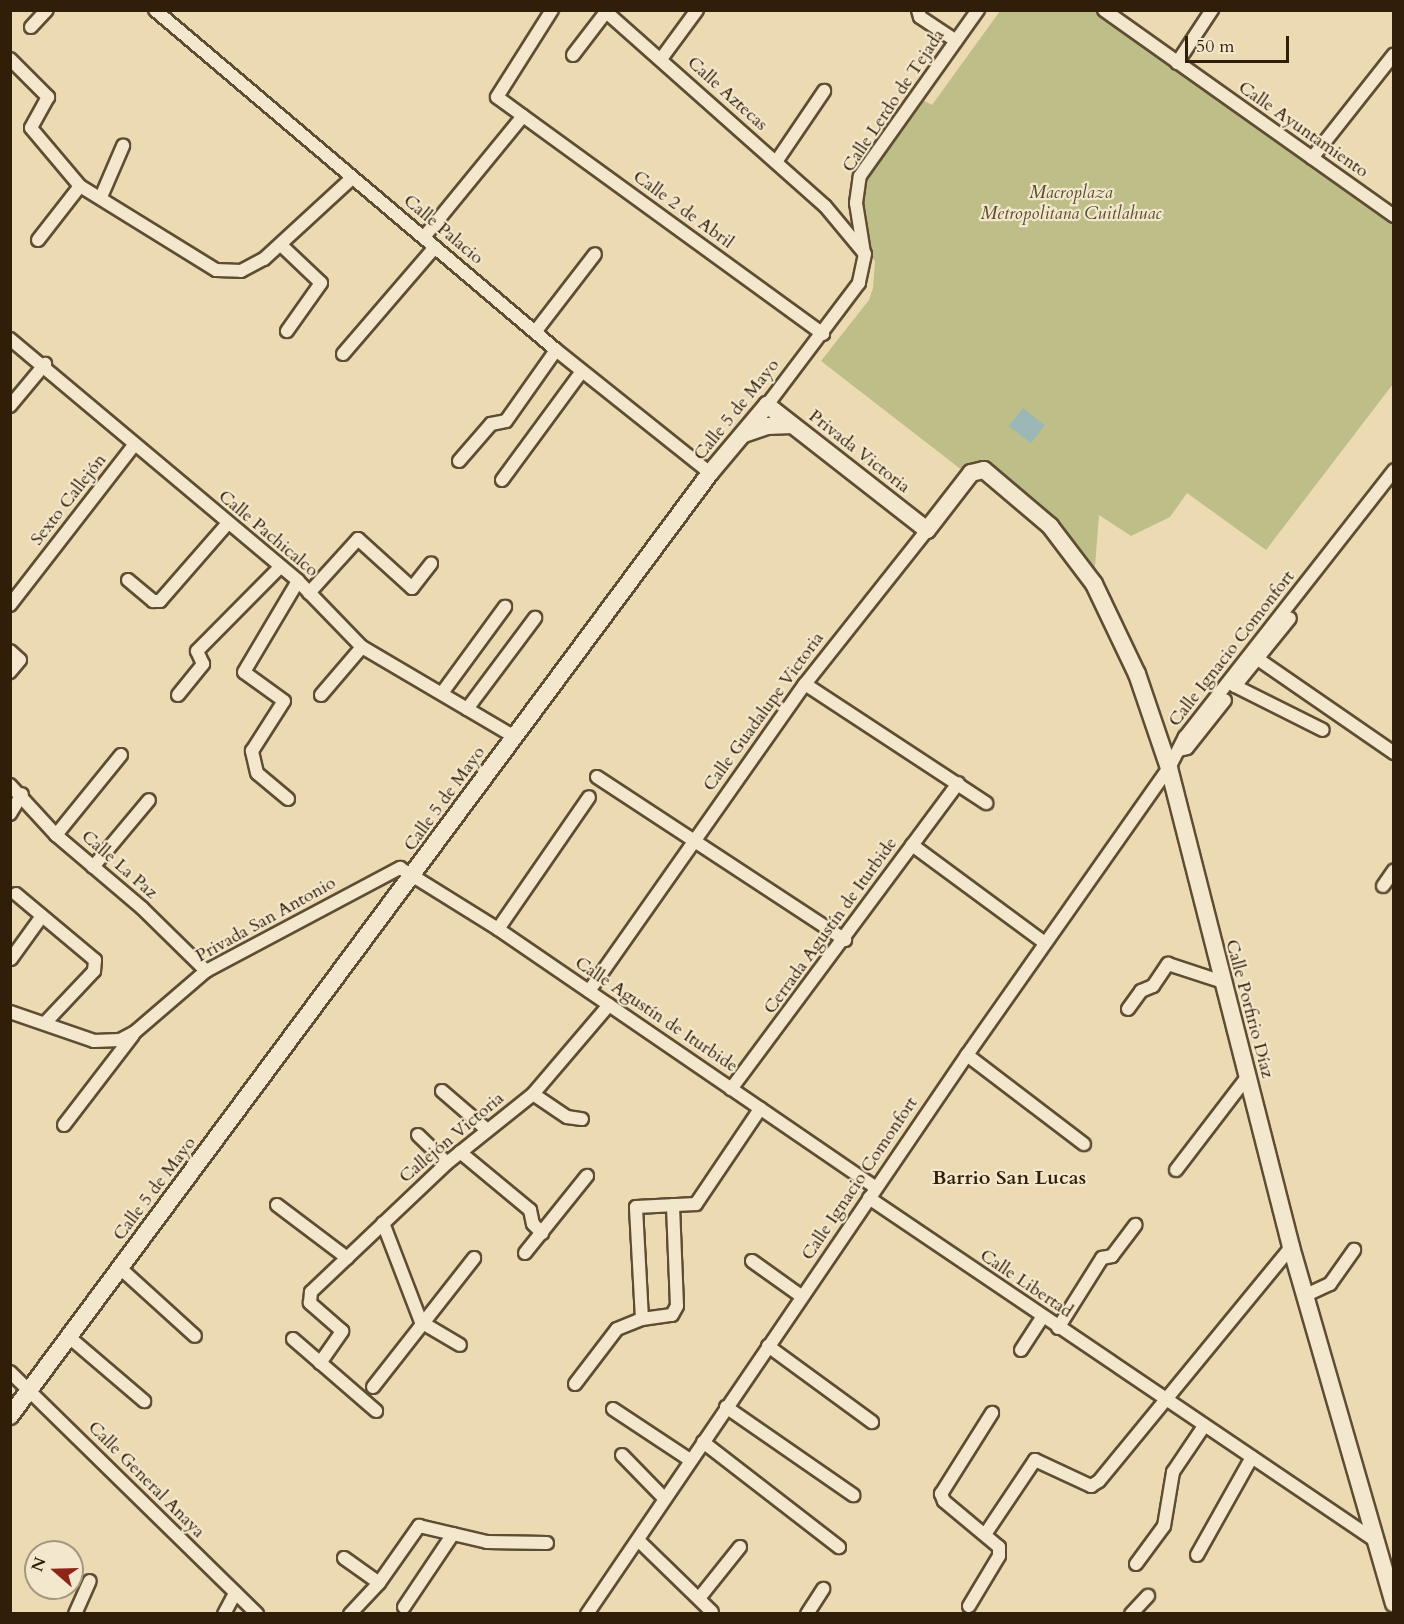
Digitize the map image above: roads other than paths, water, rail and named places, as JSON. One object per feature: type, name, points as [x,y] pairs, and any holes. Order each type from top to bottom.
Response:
[{"type":"street","points":[[31,27],[47,10]]},
{"type":"street","name":"Calle Palacio","points":[[155,10],[556,350],[711,473]]},
{"type":"street","name":"Calle 2 de Abril","points":[[552,10],[497,97],[823,334]]},
{"type":"street","points":[[661,59],[697,10]]},
{"type":"street","points":[[918,10],[920,17],[956,41]]},
{"type":"street","name":"Calle Lerdo de Tejada","points":[[864,254],[856,203],[860,176],[978,10]]},
{"type":"street","name":"Calle Ayuntamiento","points":[[1104,10],[1394,216]]},
{"type":"street","points":[[1177,63],[1212,10]]},
{"type":"street","points":[[573,55],[605,11]]},
{"type":"street","name":"Calle Aztecas","points":[[605,11],[825,206],[864,254]]},
{"type":"street","points":[[1312,158],[1394,54]]},
{"type":"street","points":[[10,59],[48,97],[31,128],[80,186],[216,270],[242,271],[281,245],[352,178]]},
{"type":"street","points":[[776,162],[824,91]]},
{"type":"street","points":[[424,237],[522,116]]},
{"type":"street","points":[[101,197],[123,146]]},
{"type":"street","points":[[38,240],[80,186]]},
{"type":"street","points":[[281,245],[321,283],[287,331]]},
{"type":"street","points":[[343,354],[435,247]]},
{"type":"street","points":[[535,332],[595,254]]},
{"type":"street","name":"Calle 5 de Mayo","points":[[10,1416],[711,473],[823,334],[860,283],[864,254]]},
{"type":"street","name":"Calle Pachicalco","points":[[10,339],[45,364],[134,445],[298,581],[362,646],[515,737]]},
{"type":"street","points":[[459,461],[491,424],[506,421],[556,350]]},
{"type":"street","points":[[10,406],[45,364]]},
{"type":"street","points":[[502,480],[582,371]]},
{"type":"street","name":"Privada Victoria","points":[[767,405],[927,530]]},
{"type":"street","points":[[743,435],[767,426],[792,425]]},
{"type":"street","name":"Sexto Callejón","points":[[10,605],[134,445]]},
{"type":"street","name":"Calle Guadalupe Victoria","points":[[589,991],[805,684],[971,473],[984,470]]},
{"type":"street","name":"Calle Porfirio Díaz","points":[[984,470],[1050,526],[1094,584],[1137,674],[1169,768],[1221,981],[1304,1296],[1394,1603]]},
{"type":"street","name":"Calle Ignacio Comonfort","points":[[1179,750],[1187,748],[1235,686],[1254,657],[1394,470]]},
{"type":"street","name":"Calle Ignacio Comonfort","points":[[588,1613],[801,1296],[1169,768],[1185,737],[1254,657],[1394,484]]},
{"type":"street","points":[[128,580],[153,601],[159,601],[228,523]]},
{"type":"street","points":[[309,592],[358,538],[412,588],[431,564]]},
{"type":"street","points":[[178,695],[203,664],[197,651],[280,567]]},
{"type":"street","points":[[288,799],[257,773],[252,751],[284,701],[244,672],[298,581]]},
{"type":"street","points":[[442,693],[505,607]]},
{"type":"street","points":[[467,709],[535,618]]},
{"type":"street","points":[[321,695],[362,646]]},
{"type":"street","points":[[10,651],[20,660],[10,672]]},
{"type":"street","points":[[1254,657],[1394,753]]},
{"type":"street","points":[[805,684],[987,803]]},
{"type":"street","points":[[1235,686],[1323,730]]},
{"type":"street","points":[[56,836],[121,755]]},
{"type":"street","points":[[597,777],[844,940]]},
{"type":"street","name":"Cerrada Agustín de Iturbide","points":[[731,1089],[844,940],[958,783]]},
{"type":"street","name":"Calle La Paz","points":[[10,785],[22,794],[56,836],[206,971]]},
{"type":"street","points":[[10,814],[22,794]]},
{"type":"street","points":[[498,929],[589,797]]},
{"type":"street","points":[[93,867],[149,800]]},
{"type":"street","points":[[912,846],[1045,943]]},
{"type":"street","name":"Privada San Antonio","points":[[10,1012],[108,1043],[135,1032],[206,971],[400,868],[413,876]]},
{"type":"street","points":[[1383,886],[1394,870]]},
{"type":"street","name":"Calle Agustín de Iturbide","points":[[413,876],[498,929],[759,1108],[872,1193]]},
{"type":"street","points":[[16,894],[95,960],[96,966],[46,1022]]},
{"type":"street","points":[[11,959],[42,916]]},
{"type":"street","points":[[1128,1009],[1141,991],[1153,986],[1168,964],[1221,981]]},
{"type":"street","name":"Callejón Victoria","points":[[320,1362],[342,1331],[310,1304],[311,1292],[447,1163],[486,1129],[533,1094],[609,1005]]},
{"type":"street","points":[[64,1125],[135,1032]]},
{"type":"street","points":[[967,1055],[1083,1144]]},
{"type":"street","points":[[1176,1170],[1247,1077]]},
{"type":"street","points":[[442,1091],[486,1129]]},
{"type":"street","points":[[533,1094],[567,1117],[582,1119]]},
{"type":"street","points":[[642,1318],[636,1207],[696,1204],[759,1108]]},
{"type":"street","points":[[418,1135],[447,1163]]},
{"type":"street","points":[[460,1152],[530,1210],[533,1224],[542,1233]]},
{"type":"street","points":[[525,1253],[587,1176]]},
{"type":"street","name":"Calle Libertad","points":[[872,1193],[1042,1318],[1376,1541]]},
{"type":"street","points":[[278,1205],[347,1258]]},
{"type":"street","points":[[575,1384],[617,1329],[642,1318],[672,1315],[677,1306],[673,1205]]},
{"type":"street","points":[[382,1223],[421,1322],[460,1345]]},
{"type":"street","points":[[1058,1328],[1102,1258],[1112,1256],[1135,1225]]},
{"type":"street","points":[[986,1533],[1035,1460],[1091,1486],[1100,1481],[1162,1399],[1291,1247]]},
{"type":"street","points":[[1304,1296],[1330,1284],[1354,1250]]},
{"type":"street","points":[[373,1387],[421,1322],[474,1258]]},
{"type":"street","points":[[752,1261],[801,1296]]},
{"type":"street","points":[[120,1268],[195,1336]]},
{"type":"street","points":[[1021,1350],[1042,1318]]},
{"type":"street","points":[[69,1337],[144,1401]]},
{"type":"street","points":[[293,1339],[376,1411]]},
{"type":"street","points":[[768,1346],[872,1422]]},
{"type":"street","name":"Calle General Anaya","points":[[10,1372],[257,1614]]},
{"type":"street","points":[[726,1407],[853,1495]]},
{"type":"street","points":[[613,1408],[690,1460]]},
{"type":"street","points":[[969,1606],[999,1556],[999,1547],[986,1533],[944,1501],[941,1494],[992,1413]]},
{"type":"street","points":[[1136,1564],[1164,1527],[1173,1472],[1204,1426]]},
{"type":"street","points":[[703,1442],[839,1547]]},
{"type":"street","points":[[622,1455],[664,1498]]},
{"type":"street","points":[[1197,1555],[1252,1457]]},
{"type":"street","points":[[350,1614],[379,1583],[419,1526],[487,1542],[547,1543]]},
{"type":"street","points":[[404,1607],[453,1534]]},
{"type":"street","points":[[638,1540],[700,1597],[712,1612]]},
{"type":"street","points":[[700,1597],[740,1547]]},
{"type":"street","points":[[344,1558],[379,1583]]},
{"type":"street","points":[[75,1614],[90,1581]]},
{"type":"street","points":[[807,1614],[824,1588]]},
{"type":"street","points":[[224,1614],[235,1593]]},
{"type":"street","points":[[1131,1614],[1148,1596]]},
{"type":"water","points":[[1023,408],[1045,425],[1031,443],[1009,426]]},
{"type":"district","name":"Barrio San Lucas","points":[[1009,1177]]},
{"type":"park label","name":"Macroplaza Metropolitana Cuitlahuac","points":[[1071,204]]}]
